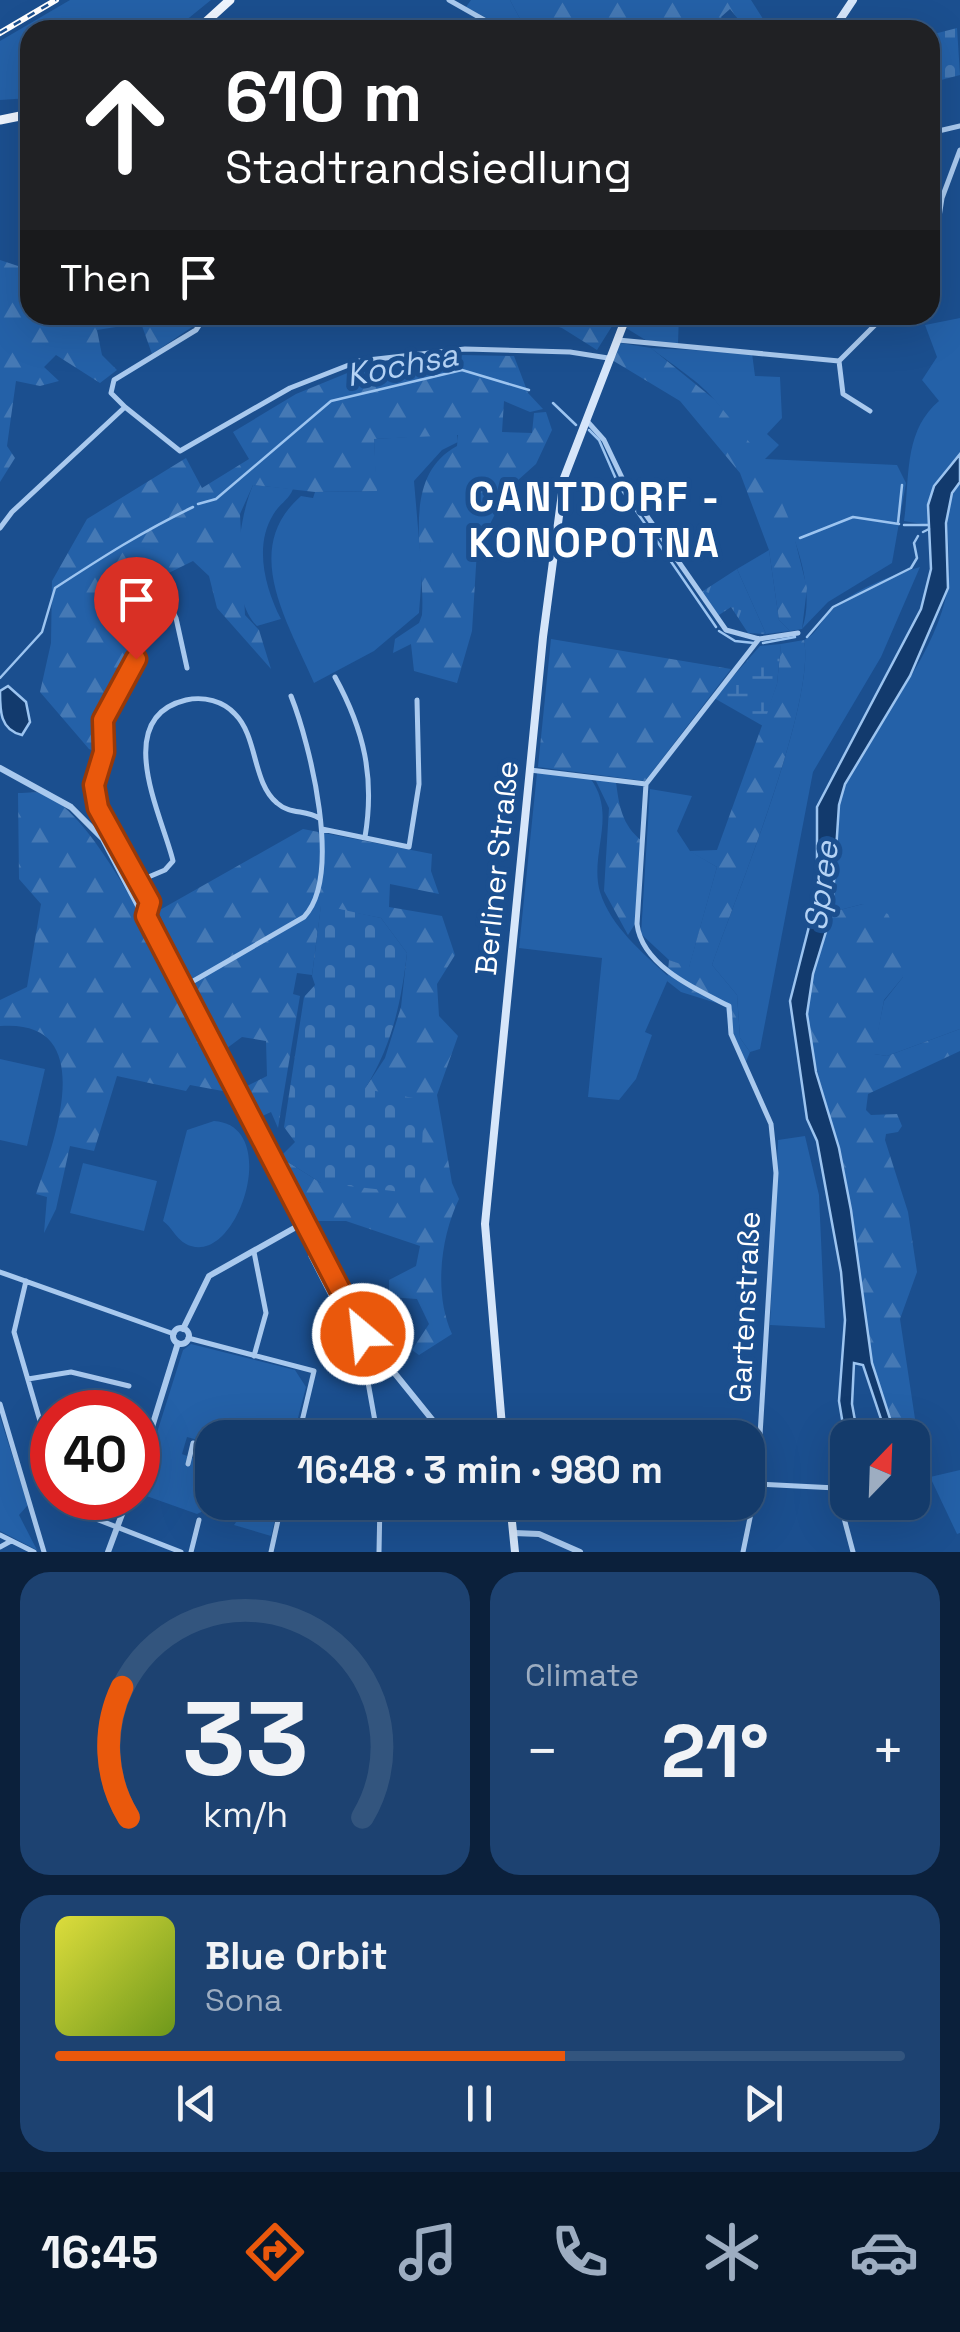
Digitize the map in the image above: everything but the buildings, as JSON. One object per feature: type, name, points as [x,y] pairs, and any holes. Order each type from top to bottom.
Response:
[{"type":"main road","points":[[208,20],[230,0]]},
{"type":"main road","name":"Berliner Straße","points":[[501,1420],[485,1224],[560,496],[622,325]]},
{"type":"main road","points":[[512,1520],[516,1552]]},
{"type":"street","points":[[449,0],[484,20]]},
{"type":"street","points":[[940,211],[960,150]]},
{"type":"street","points":[[199,325],[114,380],[111,393],[180,451],[290,388],[359,361],[464,349],[570,352],[608,358]]},
{"type":"street","points":[[870,410],[843,394],[839,361],[871,325]]},
{"type":"street","points":[[620,330],[639,342]]},
{"type":"street","points":[[616,340],[839,361]]},
{"type":"street","points":[[0,528],[12,512],[125,407]]},
{"type":"street","points":[[585,419],[604,440],[626,486],[722,626],[737,636],[759,638],[798,633]]},
{"type":"street","points":[[146,916],[152,906],[98,808],[94,785],[104,752],[103,720],[136,659],[135,640],[118,610],[120,602],[159,583],[176,618],[187,668]]},
{"type":"street","points":[[530,770],[646,784],[759,638]]},
{"type":"street","points":[[335,677],[368,754],[370,804],[365,838]]},
{"type":"street","points":[[184,987],[311,910],[322,830],[308,754],[290,696]]},
{"type":"street","points":[[139,881],[165,870],[173,861],[152,804],[146,756],[158,718],[184,700],[207,699],[230,709],[247,731],[271,798],[283,808],[319,818]]},
{"type":"street","points":[[322,830],[408,847],[418,784],[417,700]]},
{"type":"street","points":[[0,768],[87,820],[103,839],[363,1334],[432,1420]]},
{"type":"street","name":"Gartenstraße","points":[[646,784],[638,936],[684,984],[729,1006],[731,1034],[772,1124],[776,1173],[761,1420]]},
{"type":"street","points":[[0,1272],[174,1334],[184,1329],[203,1281],[305,1222]]},
{"type":"street","points":[[253,1249],[266,1313],[254,1356]]},
{"type":"street","points":[[311,1256],[364,1360],[375,1420]]},
{"type":"street","points":[[26,1281],[14,1324],[31,1390]]},
{"type":"street","points":[[184,1329],[188,1338]]},
{"type":"street","points":[[160,1397],[178,1343],[174,1334]]},
{"type":"street","points":[[178,1343],[188,1338],[314,1371],[302,1420]]},
{"type":"street","points":[[28,1380],[52,1372],[70,1372],[129,1386]]},
{"type":"street","points":[[0,1404],[44,1552]]},
{"type":"street","points":[[188,1464],[195,1444]]},
{"type":"street","points":[[765,1484],[836,1488],[853,1552]]},
{"type":"street","points":[[98,1520],[180,1552]]},
{"type":"street","points":[[108,1552],[121,1520]]},
{"type":"street","points":[[191,1552],[198,1520]]},
{"type":"street","points":[[270,1552],[278,1520]]},
{"type":"street","points":[[379,1552],[380,1520]]},
{"type":"street","name":"Gartenstraße","points":[[743,1552],[750,1520]]},
{"type":"street","points":[[514,1534],[539,1534],[580,1552]]},
{"type":"street","points":[[0,1535],[34,1552]]},
{"type":"street","points":[[0,1547],[11,1540]]},
{"type":"green space","points":[[70,0],[211,0],[186,20],[36,20]]},
{"type":"green space","points":[[471,0],[510,0],[521,20],[490,20],[466,7]]},
{"type":"green space","points":[[510,0],[751,0],[764,20],[739,20],[730,9],[721,17],[723,20],[521,20]]},
{"type":"green space","points":[[957,28],[960,75],[940,80],[940,32]]},
{"type":"green space","points":[[20,29],[20,99],[0,100],[0,41]]},
{"type":"green space","points":[[0,260],[20,267],[20,325],[128,325],[97,330],[102,355],[117,370],[100,383],[56,355],[44,367],[59,381],[40,386],[16,381],[7,446],[15,458],[0,482]]},
{"type":"green space","points":[[960,318],[960,454],[936,487],[928,525],[904,521],[914,441],[927,413],[939,401],[922,380],[937,357],[925,325]]},
{"type":"green space","points":[[142,325],[195,325],[152,354]]},
{"type":"green space","points":[[552,325],[613,325],[597,350]]},
{"type":"green space","points":[[679,325],[678,344],[647,341],[626,328]]},
{"type":"green space","points":[[620,343],[651,348],[715,400],[763,459],[791,524],[807,588],[802,629],[790,631],[779,620],[769,550],[740,473],[680,401],[612,360]]},
{"type":"green space","points":[[651,348],[752,353],[755,376],[780,377],[782,418],[767,434],[779,445],[765,459],[897,465],[906,483],[892,563],[828,602],[802,629],[807,603],[804,574],[783,511],[767,480],[710,395]]},
{"type":"green space","points":[[463,355],[514,356],[528,393],[543,409],[530,412],[504,401],[502,432],[532,433],[534,413],[546,412],[552,430],[536,464],[507,490],[477,550],[472,631],[457,683],[414,671],[411,644],[393,653],[395,639],[419,623],[422,615],[419,522],[427,478],[439,460],[457,446],[458,435],[374,439],[377,491],[315,492],[253,485],[240,514],[245,615],[259,630],[271,669],[217,608],[209,576],[193,561],[114,600],[135,650],[101,715],[101,754],[89,749],[40,692],[51,643],[52,581],[87,519],[186,458],[202,488],[249,459],[233,432],[296,394],[362,367]]},
{"type":"green space","points":[[457,434],[458,442],[442,450],[414,481],[422,574],[419,613],[374,651],[314,683],[275,586],[271,562],[274,539],[283,517],[301,496],[313,498],[315,492],[376,491],[374,439]]},
{"type":"green space","points":[[960,482],[960,1029],[887,1056],[873,1054],[884,1001],[903,977],[863,904],[832,912],[836,814],[845,783],[918,664],[941,614],[948,587],[949,506]]},
{"type":"green space","points":[[253,485],[293,489],[273,515],[264,540],[266,581],[281,619],[257,626],[242,597],[238,558],[243,517]]},
{"type":"green space","points":[[769,550],[779,620],[790,631],[766,634],[737,569]]},
{"type":"green space","points":[[920,567],[881,657],[813,772],[760,1049],[750,1052],[740,1038],[737,995],[712,965],[786,752],[798,708],[804,640],[851,596]]},
{"type":"green space","points":[[737,569],[766,634],[748,633],[731,607],[716,617],[700,593]]},
{"type":"green space","points":[[551,639],[731,669],[645,781],[538,767]]},
{"type":"green space","points":[[804,640],[798,707],[786,752],[712,965],[737,995],[740,1038],[750,1052],[745,1064],[729,1034],[726,1006],[681,992],[667,981],[669,960],[689,967],[717,867],[689,851],[717,850],[777,684],[781,644]]},
{"type":"green space","points":[[781,644],[777,684],[763,726],[714,698],[760,646]]},
{"type":"green space","points":[[537,773],[590,778],[602,806],[598,877],[605,905],[620,928],[669,977],[645,1032],[652,1035],[636,1079],[619,1100],[588,1097],[602,958],[519,948]]},
{"type":"green space","points":[[595,779],[616,782],[623,814],[642,841],[635,924],[628,935],[604,891],[609,808]]},
{"type":"green space","points":[[650,789],[692,796],[677,831],[690,851],[717,867],[689,968],[669,960],[641,934]]},
{"type":"green space","points":[[18,793],[41,793],[66,809],[93,839],[146,926],[228,1092],[190,1085],[186,1091],[117,1076],[94,1151],[70,1146],[56,1209],[44,1233],[47,1197],[36,1194],[59,1116],[61,1062],[51,1042],[31,1029],[0,1026],[0,1000],[27,987],[41,904],[19,879]]},
{"type":"green space","points":[[303,829],[432,854],[431,871],[439,894],[390,884],[389,907],[442,916],[455,955],[437,984],[439,1016],[458,1036],[437,1095],[452,1183],[459,1199],[447,1231],[441,1284],[452,1334],[419,1355],[412,1350],[429,1324],[417,1299],[389,1297],[389,1280],[416,1266],[420,1246],[346,1221],[316,1221],[280,1157],[321,1183],[364,1090],[385,1058],[401,1007],[407,953],[381,918],[321,906],[312,975],[297,973],[293,994],[300,996],[278,1128],[271,1112],[256,1119],[241,1089],[267,1076],[266,1041],[242,1037],[219,1054],[163,936],[168,933],[158,911]]},
{"type":"green space","points":[[863,904],[888,914],[899,939],[903,977],[884,1000],[874,1054],[887,1056],[960,1029],[960,1051],[868,1094],[866,1110],[871,1115],[897,1114],[902,1126],[898,1132],[886,1134],[885,1140],[908,1212],[917,1272],[900,1319],[915,1420],[890,1420],[872,1363],[851,1210],[810,1040],[807,1014],[813,974],[832,912]]},
{"type":"green space","points":[[321,905],[381,918],[407,953],[394,1024],[365,1089],[424,1100],[420,1194],[321,1183],[280,1157],[295,1142],[284,1127],[304,997],[315,985],[312,976]]},
{"type":"green space","points":[[0,1059],[45,1069],[27,1146],[0,1140]]},
{"type":"green space","points":[[214,1121],[235,1128],[246,1144],[246,1191],[224,1234],[209,1245],[191,1246],[163,1221],[187,1130]]},
{"type":"green space","points":[[805,1136],[819,1195],[825,1328],[770,1325],[778,1140]]},
{"type":"green space","points":[[83,1163],[157,1181],[144,1231],[70,1213]]},
{"type":"green space","points":[[191,1344],[295,1370],[306,1387],[297,1420],[195,1420],[195,1439],[187,1437],[182,1454],[195,1459],[195,1513],[160,1501],[160,1423],[183,1350]]},
{"type":"green space","points":[[0,1417],[28,1505],[19,1515],[37,1550],[0,1531]]},
{"type":"green space","points":[[960,1470],[960,1533],[957,1534],[930,1477]]},
{"type":"green space","points":[[238,1520],[275,1520],[271,1536],[234,1525]]},
{"type":"water","name":"Spree","points":[[960,454],[960,482],[952,493],[946,523],[948,588],[910,676],[845,784],[839,805],[832,912],[813,974],[807,1014],[816,1072],[839,1148],[851,1210],[872,1363],[890,1420],[881,1420],[863,1365],[854,1363],[855,1420],[842,1420],[839,1401],[845,1320],[841,1272],[817,1141],[807,1119],[790,1001],[817,895],[817,807],[921,609],[931,569],[928,505],[934,486]]},
{"type":"water","points":[[8,686],[26,702],[30,722],[22,735],[9,729],[3,719],[0,691]]},
{"type":"waterway","name":"Kochsa","points":[[198,504],[216,499],[331,401],[462,370],[529,390]]},
{"type":"waterway","name":"Kochsa","points":[[553,403],[576,425]]},
{"type":"waterway","name":"Kochsa","points":[[589,430],[599,440],[619,486],[716,627]]},
{"type":"waterway","points":[[898,523],[902,485]]},
{"type":"waterway","name":"Kochsa","points":[[0,678],[42,632],[55,588],[139,535],[193,507]]},
{"type":"waterway","points":[[800,538],[853,517],[899,524]]},
{"type":"waterway","points":[[904,525],[928,525]]},
{"type":"waterway","name":"Kochsa","points":[[923,532],[929,529]]},
{"type":"waterway","name":"Kochsa","points":[[807,637],[833,607],[911,568],[917,558],[914,543],[918,536]]},
{"type":"waterway","name":"Kochsa","points":[[719,631],[735,641],[754,643]]},
{"type":"waterway","name":"Kochsa","points":[[763,643],[795,637]]},
{"type":"railway","points":[[22,20],[56,0]]},
{"type":"railway","points":[[0,33],[20,21]]},
{"type":"district","name":"CANTDORF - KONOPOTNA","points":[[595,520]]},
{"type":"route","points":[[136,659],[103,720],[104,752],[95,775],[94,797],[150,902],[152,910],[146,916],[363,1334]]}]
